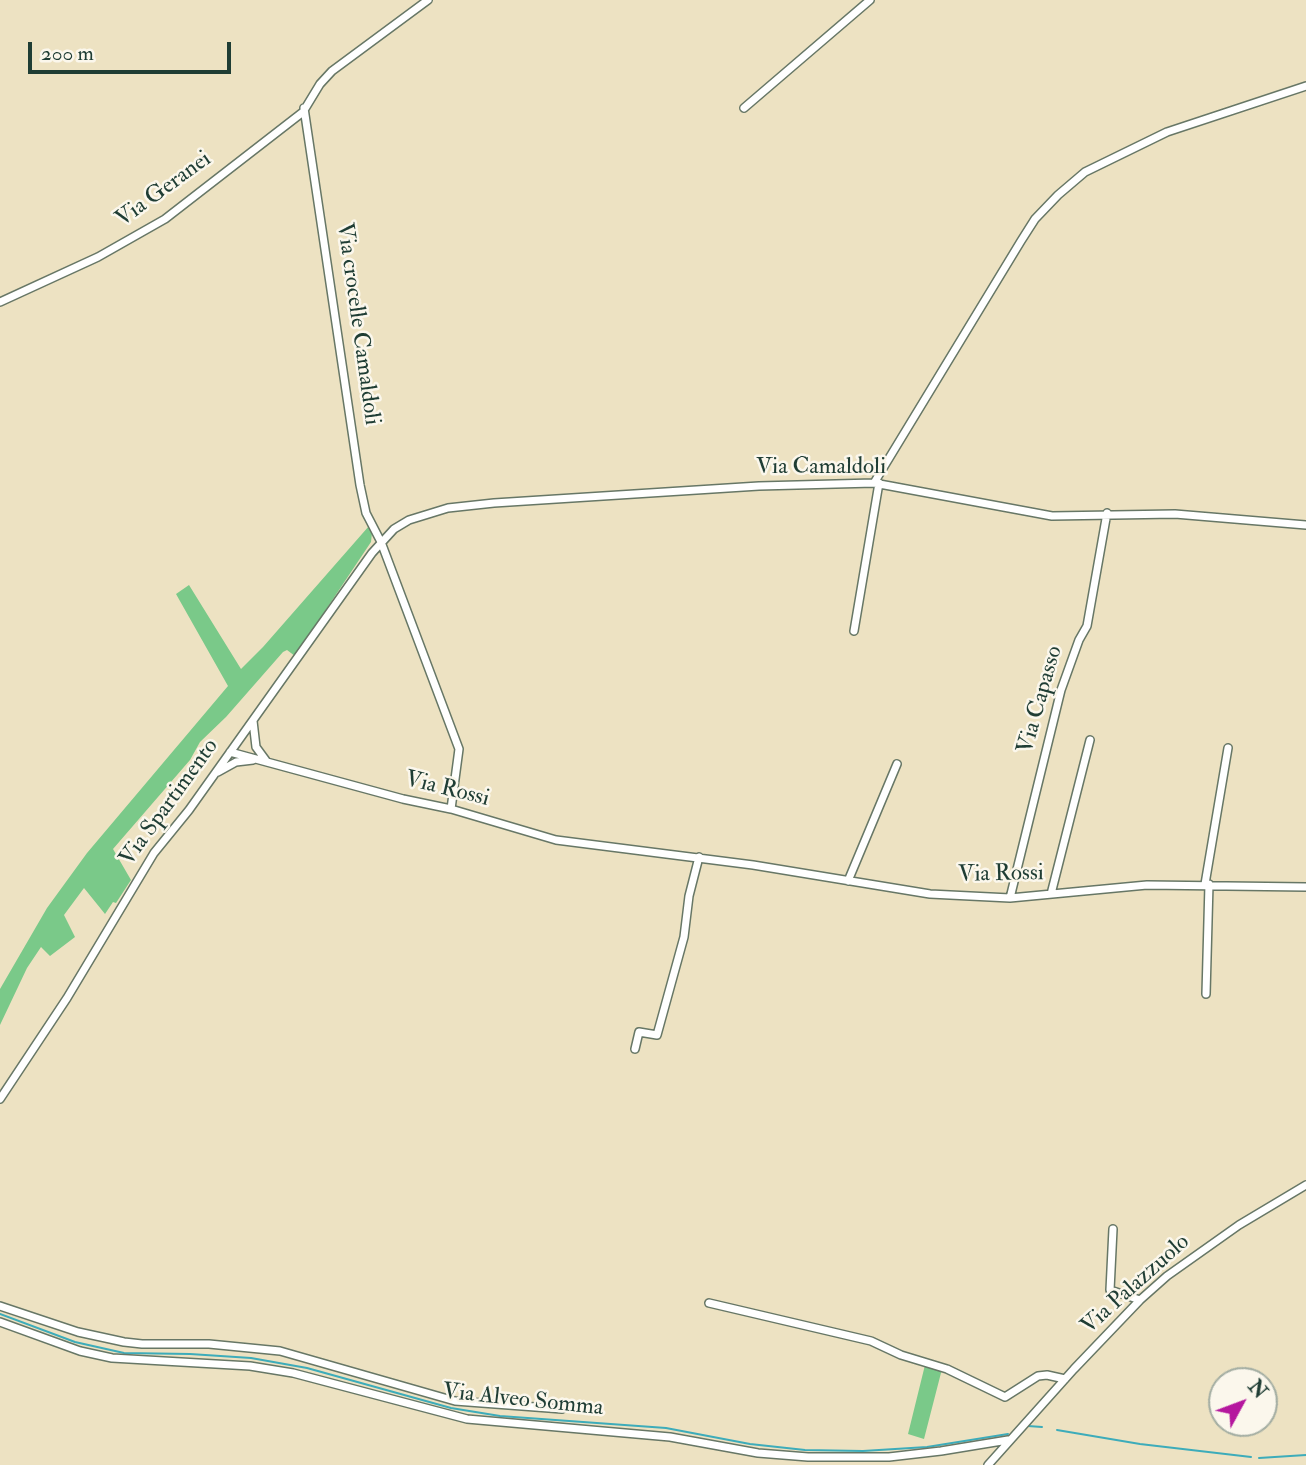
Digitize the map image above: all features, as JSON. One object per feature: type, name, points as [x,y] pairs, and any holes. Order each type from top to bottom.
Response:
[{"type":"street","name":"Via Geranei","points":[[0,302],[98,257],[165,219],[304,110],[320,84],[332,71],[428,0]]},
{"type":"street","points":[[744,108],[870,0]]},
{"type":"street","points":[[855,631],[878,473],[1035,219],[1085,172],[1167,132],[1306,86]]},
{"type":"street","name":"Via crocelle Camaldoli","points":[[304,110],[360,485],[366,513],[383,540],[460,749],[451,809]]},
{"type":"street","name":"Via Camaldoli","points":[[383,540],[409,520],[447,508],[759,486],[876,483],[1052,516],[1107,513],[1175,514],[1306,525]]},
{"type":"street","name":"Via Capasso","points":[[1010,898],[1058,702],[1079,640],[1087,626],[1107,513]]},
{"type":"street","name":"Via Spartimento","points":[[0,1099],[68,998],[146,866],[383,540]]},
{"type":"street","points":[[253,720],[256,747],[267,762]]},
{"type":"street","points":[[1051,894],[1090,740]]},
{"type":"street","points":[[1206,994],[1207,884],[1228,748]]},
{"type":"street","name":"Via Rossi","points":[[230,752],[403,799],[451,809],[556,840],[699,857],[930,894],[1010,898],[1111,887],[1207,884],[1306,887]]},
{"type":"street","points":[[215,774],[236,762],[259,760]]},
{"type":"street","points":[[848,881],[897,764]]},
{"type":"street","points":[[635,1049],[639,1032],[657,1035],[684,937],[699,857]]},
{"type":"street","name":"Via Palazzuolo","points":[[989,1464],[1008,1440],[1140,1300],[1194,1255],[1238,1225],[1306,1185]]},
{"type":"street","points":[[1113,1229],[1110,1290],[1140,1300]]},
{"type":"street","points":[[709,1303],[871,1341],[901,1355],[947,1369],[1005,1397],[1038,1376],[1065,1379]]},
{"type":"street","points":[[0,1306],[78,1332],[124,1342],[142,1345],[209,1344],[280,1351],[455,1401],[562,1409]]},
{"type":"street","name":"Via Alveo Somma","points":[[0,1322],[90,1354],[129,1360],[233,1363],[271,1369],[467,1419],[670,1437],[758,1453],[808,1457],[914,1455],[1008,1440]]},
{"type":"street","points":[[989,1464],[999,1465]]},
{"type":"green space","points":[[369,526],[372,533],[371,542],[295,656],[287,650],[283,652],[226,717],[200,742],[190,760],[113,849],[131,880],[116,903],[113,902],[105,914],[84,888],[64,915],[75,937],[50,956],[41,947],[27,968],[0,1025],[0,989],[47,908],[87,853],[228,686],[176,594],[189,585],[241,669]]},
{"type":"green space","points":[[925,1365],[942,1369],[924,1439],[908,1434]]},
{"type":"waterway","points":[[0,1314],[75,1342],[124,1353],[251,1358],[307,1368],[451,1408],[500,1416],[666,1428],[750,1444],[805,1450],[863,1451],[927,1447],[1008,1434]]},
{"type":"waterway","points":[[1028,1426],[1042,1427]]},
{"type":"waterway","points":[[1057,1430],[1140,1444],[1251,1457]]},
{"type":"waterway","points":[[1259,1458],[1306,1455]]}]
